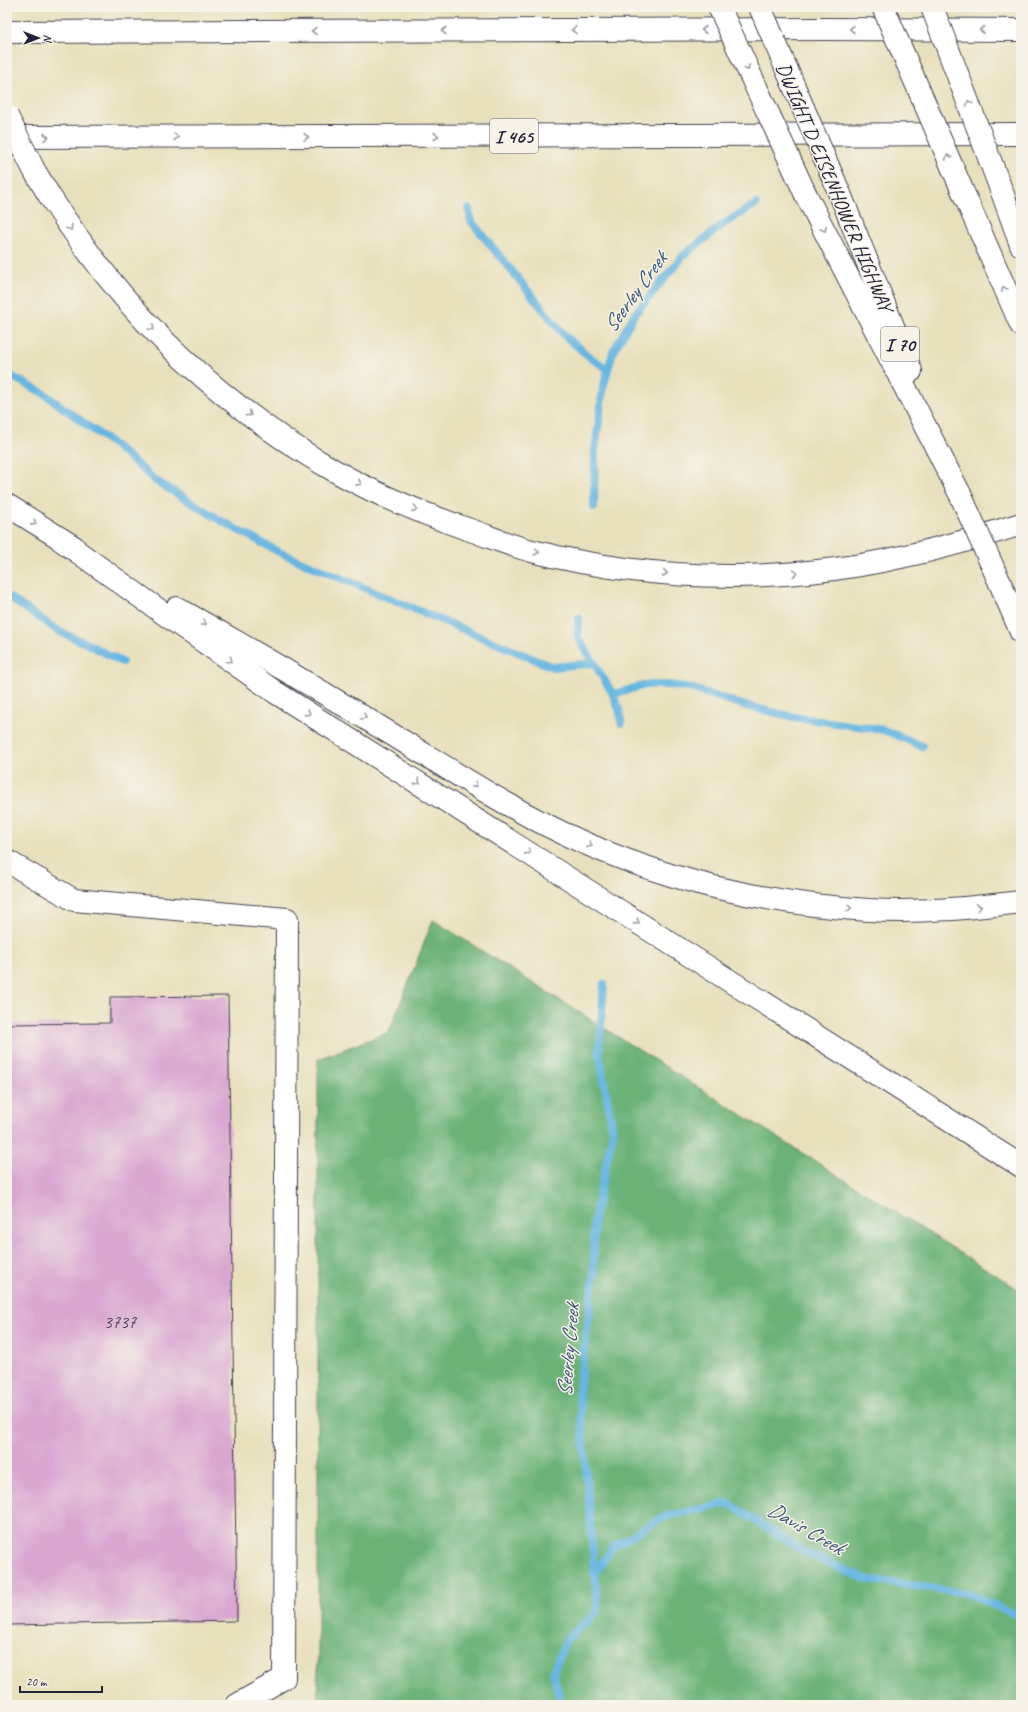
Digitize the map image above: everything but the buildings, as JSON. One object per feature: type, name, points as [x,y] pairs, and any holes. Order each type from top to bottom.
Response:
[{"type":"main road","points":[[719,7],[806,194],[960,494]]},
{"type":"main road","name":"DWIGHT D EISENHOWER HIGHWAY","points":[[760,7],[840,194],[960,494],[1021,632]]},
{"type":"main road","points":[[883,7],[1021,325]]},
{"type":"main road","points":[[932,7],[1021,245]]},
{"type":"main road","points":[[7,32],[819,29],[1021,30]]},
{"type":"main road","points":[[7,116],[34,170],[75,236],[137,313],[181,358],[233,402],[279,436],[336,472],[440,520],[537,552],[602,565],[668,573],[709,575],[760,575],[861,565],[911,556],[1021,524]]},
{"type":"main road","name":"I 465","points":[[7,137],[1021,134]]},
{"type":"main road","points":[[7,505],[61,540],[174,607],[288,671],[498,799],[535,820],[581,842],[627,860],[675,876],[723,889],[810,904],[871,910],[922,910],[1021,902]]},
{"type":"main road","points":[[61,540],[275,692],[1021,1166]]},
{"type":"main road","points":[[7,861],[74,900],[287,919],[284,1678],[237,1705]]},
{"type":"green space","points":[[433,920],[1021,1291],[1021,1705],[318,1705],[318,1059],[389,1032]]},
{"type":"waterway","name":"Seerley Creek","points":[[594,507],[595,452],[603,388],[613,352],[634,315],[684,255],[725,223],[756,204]]},
{"type":"waterway","points":[[469,209],[471,221],[565,336],[591,358],[608,369]]},
{"type":"waterway","points":[[7,374],[43,393],[114,445],[156,481],[225,523],[281,553],[553,667],[594,663]]},
{"type":"waterway","points":[[7,596],[60,632],[86,643],[122,662]]},
{"type":"waterway","name":"Seerley Creek","points":[[579,618],[578,637],[613,694],[620,712],[621,723]]},
{"type":"waterway","points":[[613,694],[646,685],[670,685],[690,688],[746,706],[794,717],[884,730],[922,746]]},
{"type":"waterway","name":"Seerley Creek","points":[[561,1705],[553,1672],[566,1640],[598,1611],[579,1391],[594,1275],[594,1219],[613,1132],[599,1053],[604,984]]},
{"type":"waterway","name":"Davis Creek","points":[[594,1575],[613,1547],[663,1517],[728,1503],[806,1553],[865,1579],[967,1593],[1021,1617]]}]
